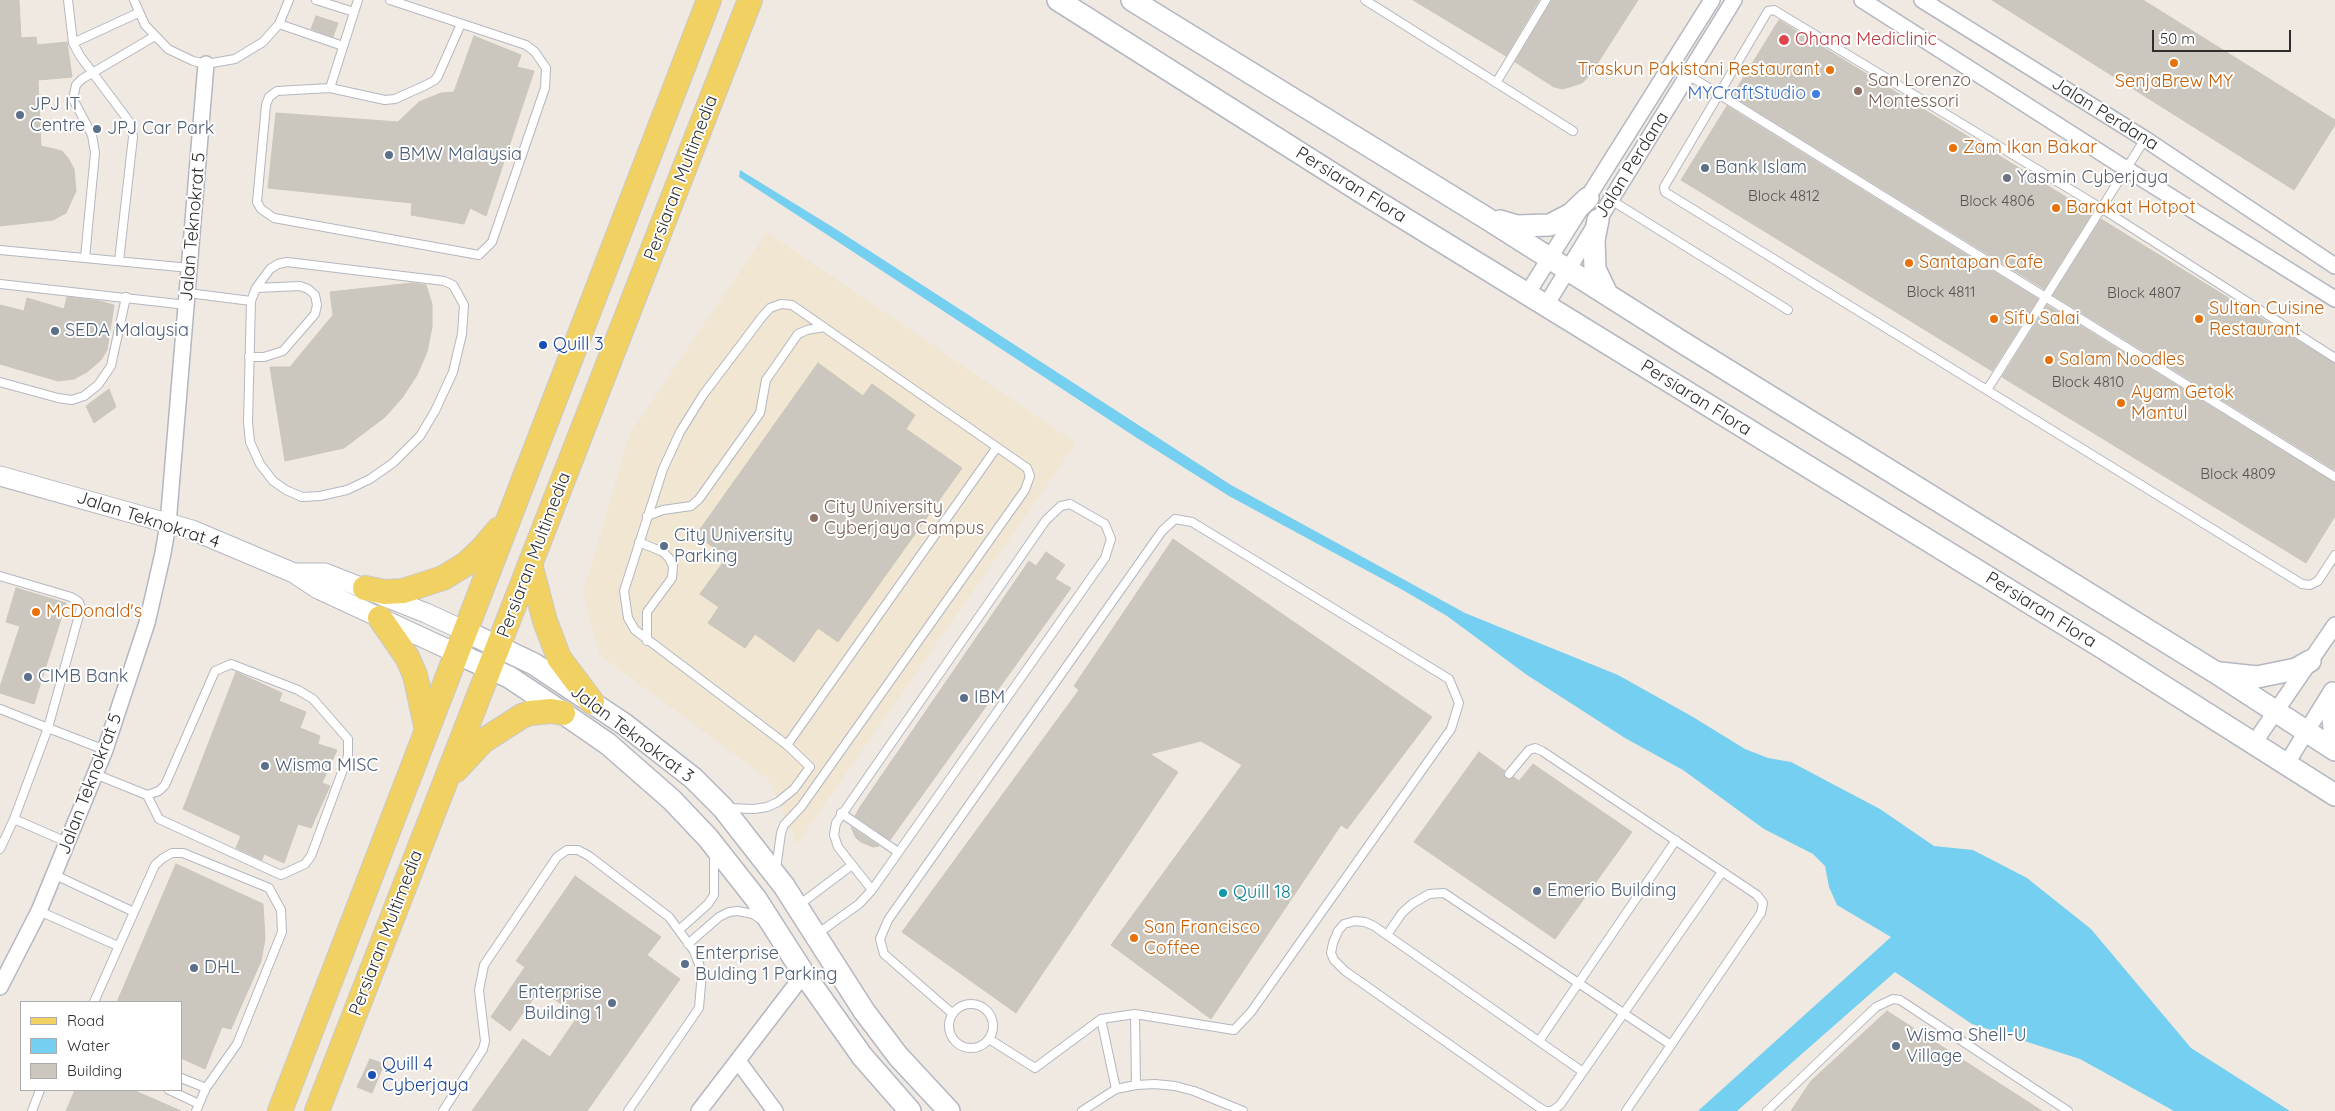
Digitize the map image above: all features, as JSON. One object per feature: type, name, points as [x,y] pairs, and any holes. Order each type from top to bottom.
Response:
[{"type":"main road","name":"Persiaran Multimedia","points":[[280,1111],[709,0]]},
{"type":"main road","name":"Persiaran Multimedia","points":[[317,1111],[750,0]]},
{"type":"main road","points":[[739,30],[760,0]]},
{"type":"main road","name":"Persiaran Flora","points":[[1058,0],[1355,188],[2335,794]]},
{"type":"main road","points":[[1132,0],[1483,216],[2215,672],[2335,750]]},
{"type":"main road","points":[[1483,216],[1517,226],[1550,225],[1571,214],[1588,198]]},
{"type":"main road","points":[[1598,220],[1594,240],[1595,269],[1607,294]]},
{"type":"main road","points":[[365,588],[385,592],[403,591],[443,578],[466,564],[482,549],[510,515]]},
{"type":"main road","points":[[530,564],[545,621],[559,658],[592,702]]},
{"type":"main road","points":[[380,618],[407,657],[415,675],[427,730]]},
{"type":"main road","name":"Jalan Teknokrat 3","points":[[465,631],[534,664],[592,702],[667,756],[694,778],[723,808],[776,874],[864,1012],[898,1056],[949,1111]]},
{"type":"main road","name":"Jalan Teknokrat 4","points":[[456,653],[490,668]]},
{"type":"main road","points":[[2215,672],[2257,677],[2296,669],[2310,661]]},
{"type":"main road","name":"Jalan Teknokrat 3","points":[[490,668],[509,677],[608,744],[672,800],[708,838],[756,899],[804,974],[862,1056],[910,1111]]},
{"type":"main road","points":[[2335,695],[2332,712],[2335,735]]},
{"type":"main road","points":[[444,784],[466,757],[483,741],[504,726],[530,713],[551,711],[563,713]]},
{"type":"street","points":[[1149,0],[1161,17]]},
{"type":"street","name":"Jalan Perdana","points":[[1527,294],[1712,0]]},
{"type":"street","name":"Jalan Perdana","points":[[1546,305],[1734,0]]},
{"type":"street","name":"Jalan Perdana","points":[[1862,0],[2126,169],[2335,299]]},
{"type":"street","name":"Jalan Perdana","points":[[1922,0],[2146,139],[2335,266]]},
{"type":"street","name":"Jalan Teknokrat 5","points":[[0,987],[39,911],[68,843],[105,750],[146,623],[168,524],[206,64]]},
{"type":"street","name":"Jalan Teknokrat 4","points":[[0,476],[53,489],[192,530],[294,573],[318,589],[456,653]]},
{"type":"street","name":"Jalan Teknokrat 4","points":[[294,573],[325,573],[465,631]]},
{"type":"street","points":[[2254,743],[2335,625]]},
{"type":"street","points":[[2287,763],[2335,685]]},
{"type":"street","points":[[699,1111],[804,974]]},
{"type":"street","points":[[738,1061],[775,1111]]},
{"type":"lane","points":[[68,0],[73,43],[92,73],[130,124],[134,137],[119,261]]},
{"type":"lane","points":[[134,0],[138,13],[155,36],[180,55],[206,64],[235,59],[263,42],[278,24],[289,0]]},
{"type":"lane","points":[[316,0],[354,12]]},
{"type":"lane","points":[[330,88],[358,0]]},
{"type":"lane","points":[[390,0],[526,45],[535,52],[546,68],[545,88],[492,242],[479,255],[274,218],[261,209],[257,202],[266,105],[269,97],[277,91],[330,88],[386,100],[395,99],[426,85],[438,76],[461,24]]},
{"type":"lane","points":[[1365,0],[1573,131]]},
{"type":"lane","points":[[1496,83],[1546,0]]},
{"type":"lane","points":[[2335,358],[2101,208],[1774,10],[1768,12],[1664,188],[1665,192],[2302,584],[2310,585],[2318,581],[2335,555]]},
{"type":"lane","points":[[73,43],[138,13]]},
{"type":"lane","points":[[278,24],[343,46]]},
{"type":"lane","points":[[84,258],[95,153],[92,135],[73,99],[76,85],[92,73],[155,36]]},
{"type":"lane","points":[[1672,65],[2335,477]]},
{"type":"lane","points":[[1986,390],[2146,139]]},
{"type":"lane","points":[[1611,200],[1788,310]]},
{"type":"lane","points":[[0,250],[190,268]]},
{"type":"lane","points":[[287,262],[444,281],[453,285],[464,305],[462,334],[453,372],[435,411],[420,436],[393,463],[370,479],[348,490],[320,496],[302,497],[286,490],[273,481],[260,464],[250,442],[248,422],[251,301],[256,288],[270,269],[278,264],[287,262]]},
{"type":"lane","points":[[0,284],[126,297],[251,301]]},
{"type":"lane","points":[[250,357],[273,355],[283,351],[315,314],[317,306],[315,296],[308,289],[300,286],[256,288]]},
{"type":"lane","points":[[0,382],[58,398],[72,400],[84,396],[98,385],[111,366],[126,297]]},
{"type":"lane","points":[[776,874],[781,833],[784,826],[801,807],[823,776],[1029,484],[1030,476],[1027,468],[998,447],[792,305],[781,304],[770,308],[704,395],[680,432],[664,469],[627,576],[624,597],[628,618],[635,630],[647,641],[787,745],[810,767],[823,776]]},
{"type":"lane","points":[[648,516],[663,510],[691,506],[699,499],[760,413],[766,380],[798,334],[807,330],[824,327]]},
{"type":"lane","points":[[787,745],[998,447]]},
{"type":"lane","points":[[816,935],[859,904],[872,890],[1105,558],[1111,539],[1105,524],[1070,504],[1061,506],[1054,511],[842,813],[836,823],[834,835],[838,847],[872,890]]},
{"type":"lane","points":[[953,1014],[884,954],[880,938],[888,920],[1162,531],[1175,519],[1192,522],[1449,679],[1459,703],[1451,728],[1251,1012],[1234,1030],[1135,1014],[1101,1019],[1035,1068],[989,1039]]},
{"type":"lane","points":[[639,542],[663,552],[673,566],[672,578],[648,612],[647,641]]},
{"type":"lane","points":[[0,849],[14,819],[48,728],[81,608],[79,602],[71,597],[1,579]]},
{"type":"lane","points":[[95,774],[147,795],[159,791],[165,785],[215,671],[231,664],[298,690],[313,699],[348,739],[348,756],[311,856],[305,864],[281,875],[159,819],[147,795]]},
{"type":"lane","points":[[0,709],[105,750]]},
{"type":"lane","points":[[1509,774],[1524,754],[1535,748],[1757,895],[1763,903],[1761,913],[1626,1111]]},
{"type":"lane","points":[[723,808],[754,810],[767,808],[778,802],[794,788],[810,767]]},
{"type":"lane","points":[[842,813],[898,852]]},
{"type":"lane","points":[[14,819],[68,843]]},
{"type":"lane","points":[[678,930],[708,904],[714,895],[715,859],[708,838]]},
{"type":"lane","points":[[1539,1041],[1676,840]]},
{"type":"lane","points":[[443,1111],[483,1049],[485,1041],[479,990],[484,965],[557,857],[567,850],[578,850],[589,856],[669,917],[688,944],[702,972],[699,1008],[628,1111]]},
{"type":"lane","points":[[94,1001],[155,865],[172,853],[183,853],[269,888],[281,910],[282,932],[237,1044],[206,1088],[198,1107],[171,1091]]},
{"type":"lane","points":[[797,906],[852,865]]},
{"type":"lane","points":[[1583,1072],[1387,935],[1364,922],[1355,921],[1344,924],[1338,931],[1331,953],[1334,960],[1369,988],[1545,1111],[1552,1111],[1560,1105],[1583,1072],[1722,872]]},
{"type":"lane","points":[[55,875],[134,912]]},
{"type":"lane","points":[[1387,935],[1402,913],[1412,904],[1429,894],[1444,893],[1671,1045]]},
{"type":"lane","points":[[39,911],[118,946]]},
{"type":"lane","points":[[688,944],[719,917],[738,911],[753,914],[776,930]]},
{"type":"lane","points":[[1767,1111],[1876,1007],[1893,999],[1900,1000],[2068,1111]]},
{"type":"lane","points":[[970,1004],[984,1008],[992,1019],[992,1033],[984,1045],[969,1049],[955,1042],[949,1028],[953,1014],[957,1009],[970,1004]]},
{"type":"lane","points":[[1135,1014],[1136,1085]]},
{"type":"lane","points":[[1101,1019],[1116,1089]]},
{"type":"lane","points":[[182,1078],[206,1088]]},
{"type":"lane","points":[[1082,1111],[1116,1089],[1136,1085],[1175,1086],[1243,1111]]},
{"type":"lane","points":[[32,1111],[40,1091]]},
{"type":"shaded area","name":"City University Cyberjaya Campus","points":[[767,232],[1076,443],[797,844],[769,780],[600,655],[583,594],[630,433]]},
{"type":"water","points":[[740,170],[839,231],[1231,485],[1465,613],[1618,675],[1745,749],[1768,758],[1791,762],[1880,809],[1934,846],[1973,850],[2027,878],[2091,929],[2191,1048],[2290,1111],[2174,1111],[2080,1059],[1972,1024],[1895,972],[1737,1111],[1698,1111],[1891,937],[1837,905],[1829,887],[1825,866],[1813,854],[1764,829],[1683,770],[1625,738],[1527,675],[1447,616],[1229,496],[1137,438],[739,177]]},
{"type":"building","name":"JPJ IT Centre","points":[[0,0],[19,0],[21,38],[36,37],[37,45],[67,42],[72,77],[38,80],[41,146],[62,151],[74,169],[76,191],[66,213],[53,220],[0,226]]},
{"type":"building","points":[[1413,0],[1539,0],[1506,56]]},
{"type":"building","points":[[1552,0],[1638,0],[1590,75],[1582,83],[1563,89],[1554,87],[1515,62]]},
{"type":"building","points":[[1992,0],[2143,0],[2335,120],[2335,125],[2294,190]]},
{"type":"building","points":[[316,16],[338,23],[333,37],[311,29]]},
{"type":"building","points":[[1779,20],[2092,213],[2044,289],[1732,96]]},
{"type":"building","name":"BMW Malaysia","points":[[474,36],[521,55],[517,67],[534,71],[486,216],[470,208],[464,224],[411,215],[412,203],[268,188],[276,113],[398,122],[419,102],[441,93],[454,92]]},
{"type":"building","points":[[1727,106],[2038,299],[1992,371],[1681,180]]},
{"type":"building","points":[[2101,219],[2335,364],[2335,470],[2053,295]]},
{"type":"building","points":[[412,283],[426,285],[432,304],[432,327],[427,352],[417,375],[402,398],[385,417],[344,448],[285,461],[270,367],[290,367],[333,315],[330,292]]},
{"type":"building","name":"SEDA Malaysia","points":[[67,297],[114,305],[107,350],[101,360],[87,372],[74,379],[58,381],[0,364],[0,305],[24,311],[27,298],[64,309]]},
{"type":"building","points":[[2047,305],[2335,483],[2335,516],[2306,563],[2002,377]]},
{"type":"building","points":[[818,363],[863,396],[872,384],[915,415],[906,429],[962,468],[838,642],[818,628],[794,662],[755,634],[745,648],[708,623],[719,607],[700,594],[727,557],[696,535]]},
{"type":"building","points":[[109,389],[116,407],[94,423],[86,406]]},
{"type":"building","points":[[1173,539],[1432,717],[1347,829],[1341,825],[1211,1019],[1111,945],[1242,765],[1201,741],[1150,754],[1178,772],[1016,1013],[902,932],[1079,690],[1074,686]]},
{"type":"building","name":"IBM","points":[[1046,552],[1065,565],[1055,579],[1071,588],[890,840],[855,816],[1029,561],[1036,566]]},
{"type":"building","points":[[16,588],[66,603],[34,704],[0,693],[0,687],[20,626],[6,622]]},
{"type":"building","name":"Wisma MISC","points":[[236,672],[282,693],[279,701],[306,712],[300,728],[320,736],[318,744],[337,750],[322,783],[330,786],[311,828],[298,824],[284,863],[264,854],[262,860],[236,848],[241,836],[183,809]]},
{"type":"building","name":"Emerio Building","points":[[1479,752],[1505,771],[1504,775],[1508,779],[1514,777],[1519,781],[1533,764],[1632,832],[1555,939],[1414,842]]},
{"type":"building","points":[[851,827],[879,846],[873,847],[861,842],[856,838]]},
{"type":"building","name":"DHL","points":[[176,864],[263,904],[265,939],[261,961],[231,1029],[222,1027],[205,1069],[182,1058],[182,1001],[117,1001]]},
{"type":"building","name":"Enterprise Building 1","points":[[575,876],[661,937],[647,955],[680,979],[587,1111],[472,1111],[523,1039],[550,1057],[578,1016],[540,989],[510,1031],[491,1017],[525,967],[516,961]]},
{"type":"building","name":"Wisma Shell-U Village","points":[[1887,1011],[2042,1111],[1791,1111],[1811,1081]]},
{"type":"building","points":[[370,1059],[384,1064],[372,1093],[357,1087]]},
{"type":"building","points":[[75,1091],[135,1091],[181,1111],[66,1111]]},
{"type":"place","name":"Ohana Mediclinic","points":[[1784,40]]},
{"type":"place","name":"SenjaBrew MY","points":[[2174,63]]},
{"type":"place","name":"Traskun Pakistani Restaurant","points":[[1830,70]]},
{"type":"place","name":"San Lorenzo Montessori","points":[[1858,91]]},
{"type":"place","name":"MYCraftStudio","points":[[1816,94]]},
{"type":"place","name":"JPJ IT Centre","points":[[20,115]]},
{"type":"place","name":"JPJ Car Park","points":[[97,129]]},
{"type":"place","name":"Zam Ikan Bakar","points":[[1953,148]]},
{"type":"place","name":"BMW Malaysia","points":[[389,155]]},
{"type":"place","name":"Bank Islam","points":[[1705,168]]},
{"type":"place","name":"Yasmin Cyberjaya","points":[[2007,178]]},
{"type":"place","name":"Barakat Hotpot","points":[[2056,208]]},
{"type":"place","name":"Santapan Cafe","points":[[1909,263]]},
{"type":"place","name":"Sifu Salai","points":[[1994,319]]},
{"type":"place","name":"Sultan Cuisine Restaurant","points":[[2199,319]]},
{"type":"place","name":"SEDA Malaysia","points":[[55,331]]},
{"type":"place","name":"Quill 3","points":[[543,345]]},
{"type":"place","name":"Salam Noodles","points":[[2049,360]]},
{"type":"place","name":"Ayam Getok Mantul","points":[[2121,403]]},
{"type":"place","name":"City University Cyberjaya Campus","points":[[814,518]]},
{"type":"place","name":"City University Parking","points":[[664,546]]},
{"type":"place","name":"McDonald's","points":[[36,612]]},
{"type":"place","name":"CIMB Bank","points":[[28,677]]},
{"type":"place","name":"IBM","points":[[964,698]]},
{"type":"place","name":"Wisma MISC","points":[[265,766]]},
{"type":"place","name":"Emerio Building","points":[[1537,891]]},
{"type":"place","name":"Quill 18","points":[[1223,893]]},
{"type":"place","name":"San Francisco Coffee","points":[[1134,938]]},
{"type":"place","name":"Enterprise Bulding 1 Parking","points":[[685,964]]},
{"type":"place","name":"DHL","points":[[194,968]]},
{"type":"place","name":"Enterprise Building 1","points":[[612,1003]]},
{"type":"place","name":"Wisma Shell-U Village","points":[[1896,1046]]},
{"type":"place","name":"Quill 4 Cyberjaya","points":[[372,1075]]}]
